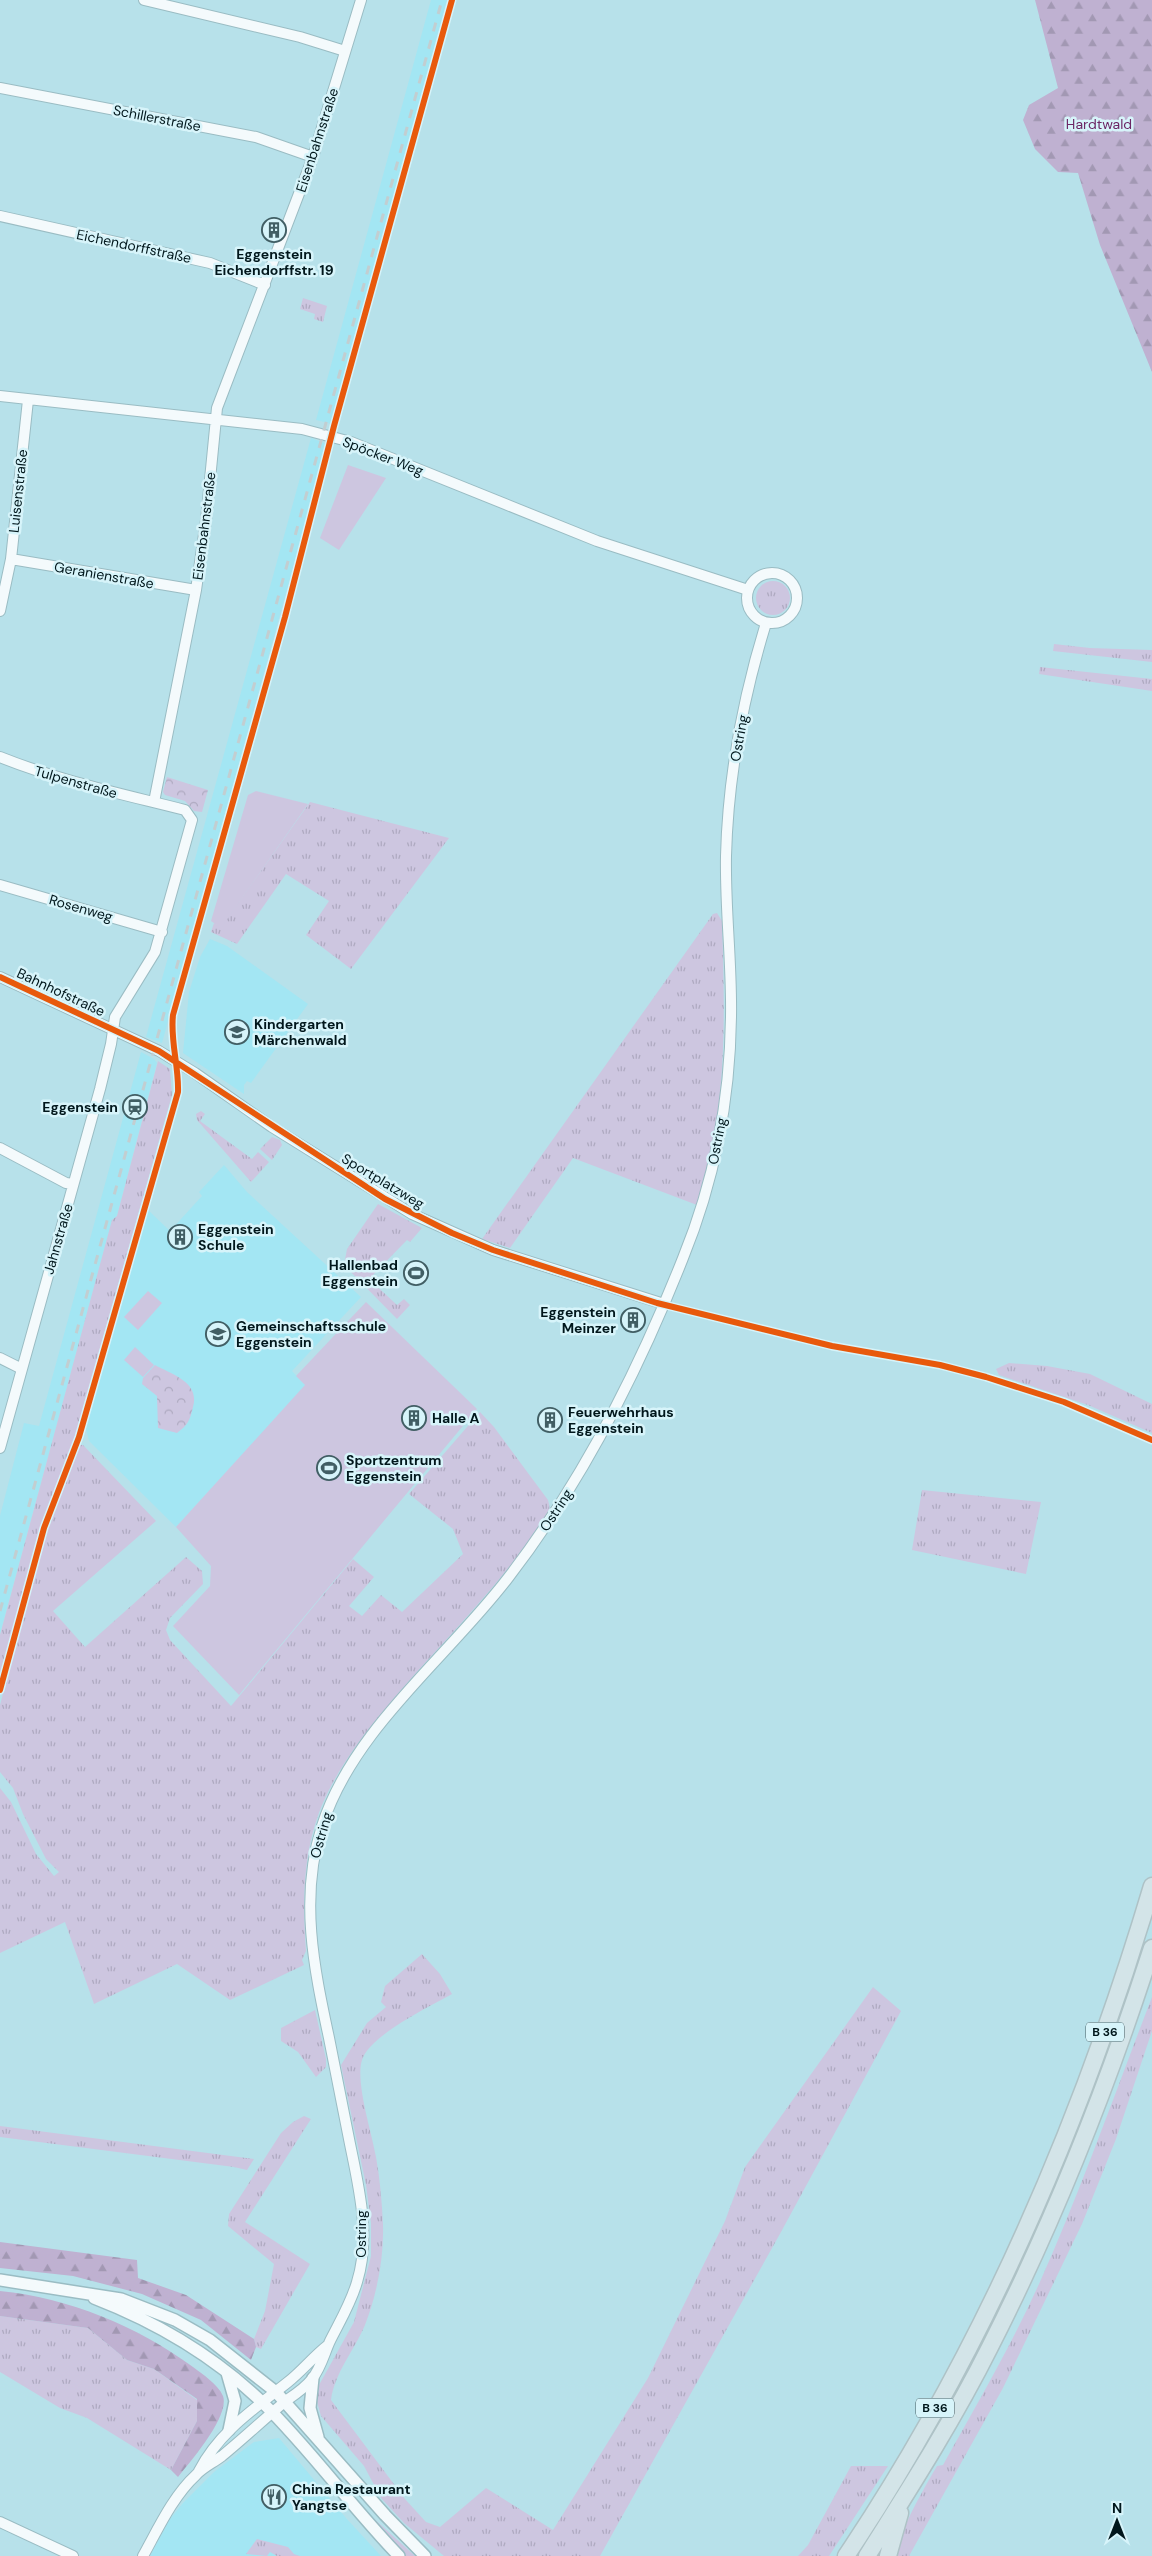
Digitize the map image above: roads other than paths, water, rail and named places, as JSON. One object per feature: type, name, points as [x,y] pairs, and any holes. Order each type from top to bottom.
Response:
[{"type":"highway","name":"B 36","points":[[846,2556],[939,2401],[1004,2278],[1087,2082],[1127,1968],[1152,1886]]},
{"type":"highway","name":"B 36","points":[[867,2556],[904,2498],[990,2348],[1046,2232],[1104,2086],[1152,1948]]},
{"type":"highway","points":[[888,2556],[904,2498]]},
{"type":"highway","points":[[837,2556],[860,2534]]},
{"type":"street","points":[[144,0],[300,37],[345,51]]},
{"type":"street","name":"Eisenbahnstraße","points":[[154,802],[196,590],[206,520],[217,408],[313,157],[361,0]]},
{"type":"street","name":"Schillerstraße","points":[[0,88],[256,137],[313,157]]},
{"type":"street","name":"Eichendorffstraße","points":[[0,216],[194,259],[265,285]]},
{"type":"street","name":"Spöcker Weg","points":[[0,396],[302,428],[351,442],[597,541],[748,590]]},
{"type":"street","name":"Luisenstraße","points":[[0,611],[12,559],[28,400]]},
{"type":"street","name":"Geranienstraße","points":[[12,559],[196,590]]},
{"type":"street","points":[[772,573],[787,577],[796,589],[797,605],[794,612],[780,622],[766,623],[752,614],[748,606],[748,590],[757,578],[772,573]]},
{"type":"street","name":"Ostring","points":[[199,2472],[273,2413],[313,2378],[353,2295],[359,2275],[363,2244],[358,2179],[319,1988],[311,1935],[309,1899],[313,1863],[320,1832],[331,1800],[353,1761],[382,1723],[505,1582],[559,1507],[587,1462],[608,1422],[664,1304],[705,1201],[726,1096],[731,1016],[726,907],[728,823],[740,728],[766,623]]},
{"type":"street","name":"Tulpenstraße","points":[[0,757],[76,783],[154,802]]},
{"type":"street","points":[[112,1030],[115,1017],[155,952],[192,820],[185,810],[154,802]]},
{"type":"street","name":"Rosenweg","points":[[0,885],[162,932]]},
{"type":"street","name":"Bahnhofstraße","points":[[0,977],[112,1030]]},
{"type":"street","name":"Sportplatzweg","points":[[112,1030],[159,1051],[182,1065],[272,1127],[412,1214],[493,1250],[664,1304]]},
{"type":"street","name":"Jahnstraße","points":[[0,1448],[112,1044],[112,1030]]},
{"type":"street","points":[[0,1148],[66,1183],[73,1184]]},
{"type":"street","points":[[0,1358],[22,1369]]},
{"type":"street","points":[[0,2280],[121,2298],[175,2320],[226,2350],[276,2392],[385,2515],[425,2556]]},
{"type":"street","points":[[78,2292],[129,2313],[172,2335],[227,2373],[273,2413],[399,2556]]},
{"type":"street","name":"Ostring","points":[[199,2472],[209,2451],[228,2430],[276,2392],[328,2344]]},
{"type":"street","points":[[227,2373],[235,2401],[228,2430]]},
{"type":"street","points":[[313,2378],[309,2399],[318,2439]]},
{"type":"street","points":[[143,2556],[168,2511],[199,2472]]},
{"type":"street","points":[[0,2522],[73,2556]]},
{"type":"railway","points":[[0,1611],[442,0]]},
{"type":"place","name":"Eggenstein Eichendorffstr. 19","points":[[274,230]]},
{"type":"place","name":"Kindergarten Märchenwald","points":[[237,1032]]},
{"type":"place","name":"Eggenstein","points":[[135,1107]]},
{"type":"place","name":"Eggenstein Schule","points":[[180,1237]]},
{"type":"place","name":"Hallenbad Eggenstein","points":[[416,1273]]},
{"type":"place","name":"Eggenstein Meinzer","points":[[633,1320]]},
{"type":"place","name":"Gemeinschaftsschule Eggenstein","points":[[218,1334]]},
{"type":"place","name":"Halle A","points":[[414,1418]]},
{"type":"place","name":"Feuerwehrhaus Eggenstein","points":[[550,1420]]},
{"type":"place","name":"Sportzentrum Eggenstein","points":[[329,1468]]},
{"type":"place","name":"China Restaurant Yangtse","points":[[274,2497]]},
{"type":"park label","name":"Hardtwald","points":[[1099,124]]}]
